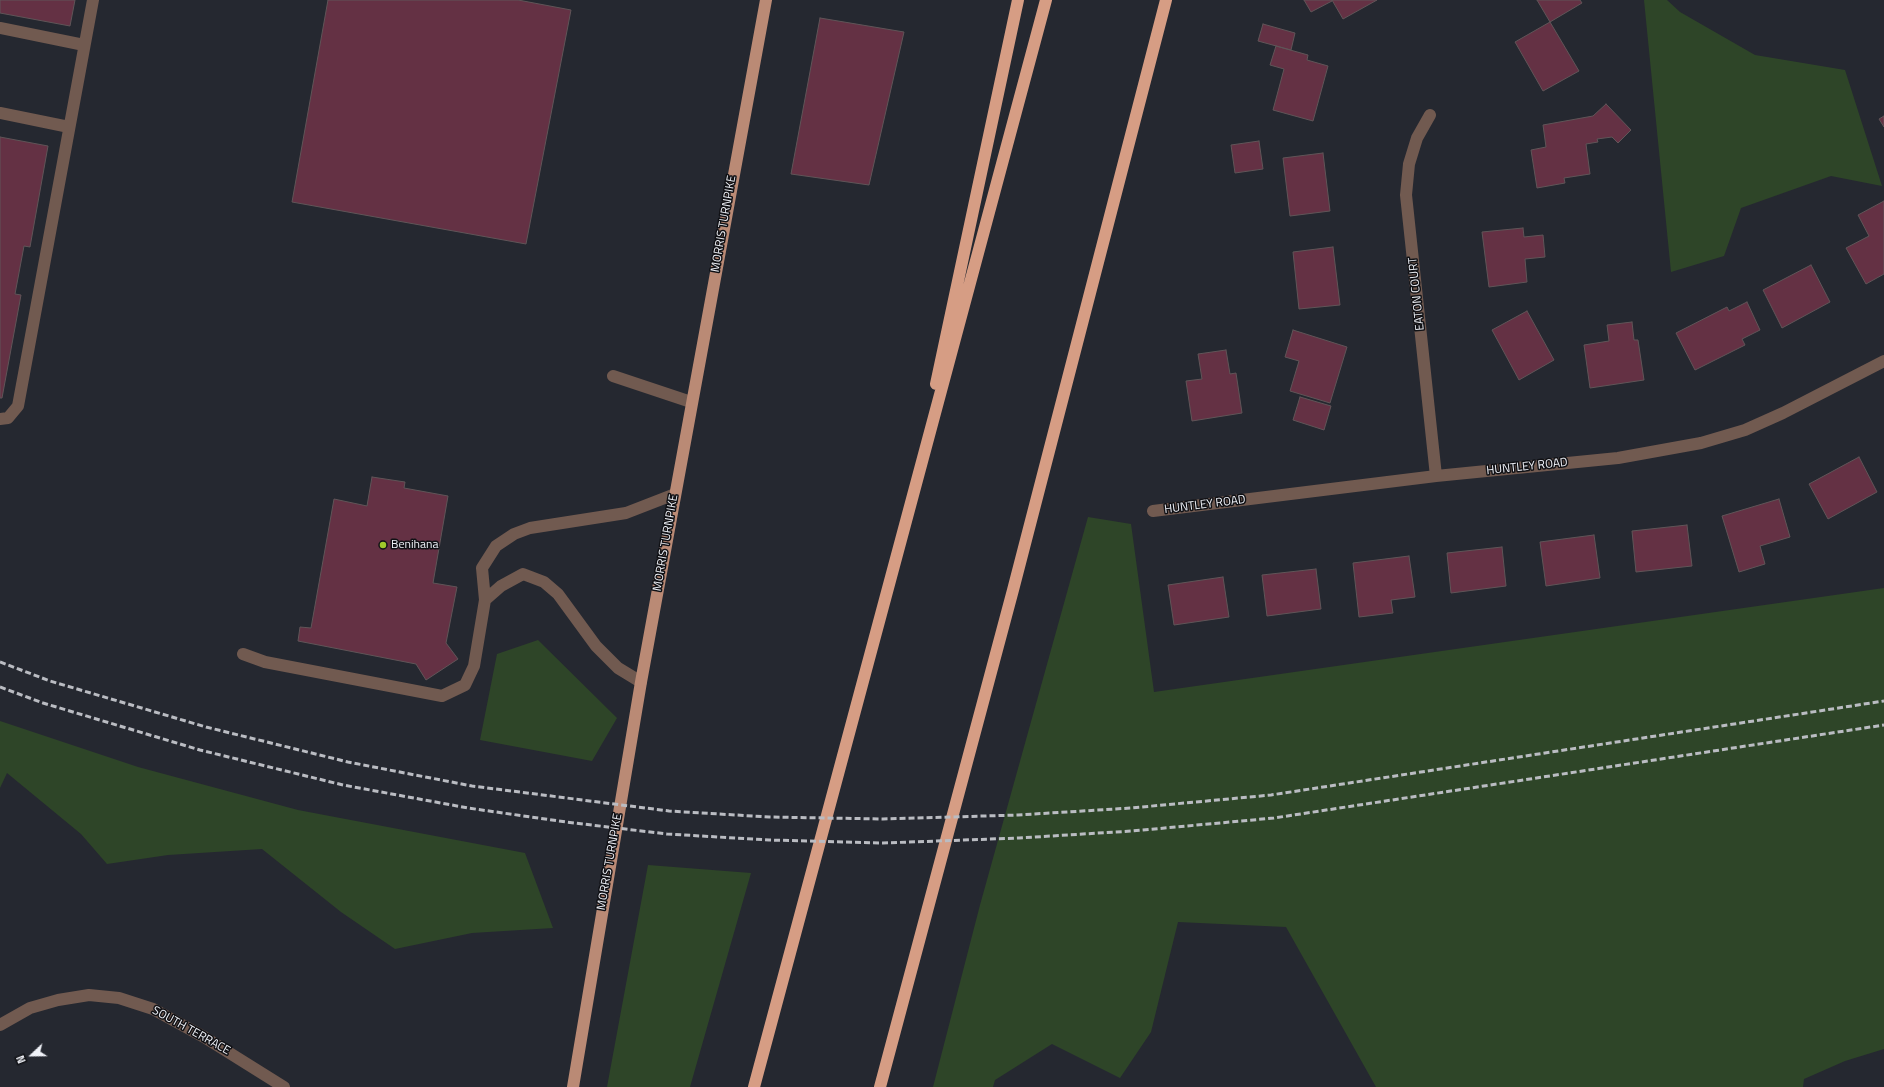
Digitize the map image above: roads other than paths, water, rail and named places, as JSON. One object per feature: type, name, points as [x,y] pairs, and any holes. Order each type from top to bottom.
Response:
[{"type":"highway","points":[[902,539],[1018,0]]},
{"type":"highway","points":[[754,1087],[1046,0]]},
{"type":"highway","points":[[880,1087],[1011,598],[1166,0]]},
{"type":"main road","name":"MORRIS TURNPIKE","points":[[572,1087],[641,682],[691,402],[766,0]]},
{"type":"street","points":[[0,419],[8,418],[18,406],[93,0]]},
{"type":"street","points":[[0,28],[84,45]]},
{"type":"street","points":[[0,113],[70,127]]},
{"type":"street","name":"EATON COURT","points":[[1430,115],[1417,138],[1409,164],[1406,195],[1436,476]]},
{"type":"street","name":"HUNTLEY ROAD","points":[[1153,511],[1436,476],[1618,458],[1701,443],[1745,430],[1783,413],[1884,360]]},
{"type":"street","points":[[613,376],[691,402]]},
{"type":"street","points":[[243,654],[265,662],[442,696],[465,685],[474,666],[485,600],[482,568],[496,546],[514,534],[530,528],[626,513],[675,494]]},
{"type":"street","points":[[485,600],[501,586],[523,574],[544,582],[558,594],[596,646],[618,668],[641,682]]},
{"type":"street","name":"SOUTH TERRACE","points":[[0,1025],[30,1008],[58,1000],[89,995],[119,998],[153,1009],[204,1037],[284,1087]]},
{"type":"railway","points":[[0,662],[50,681],[206,727],[348,762],[472,786],[669,811],[769,817],[883,819],[1018,815],[1131,808],[1271,795],[1884,701]]},
{"type":"railway","points":[[0,687],[43,703],[200,750],[343,785],[468,808],[667,834],[769,840],[883,843],[1019,838],[1132,831],[1274,818],[1884,725]]},
{"type":"place","name":"Benihana","points":[[383,545]]}]
